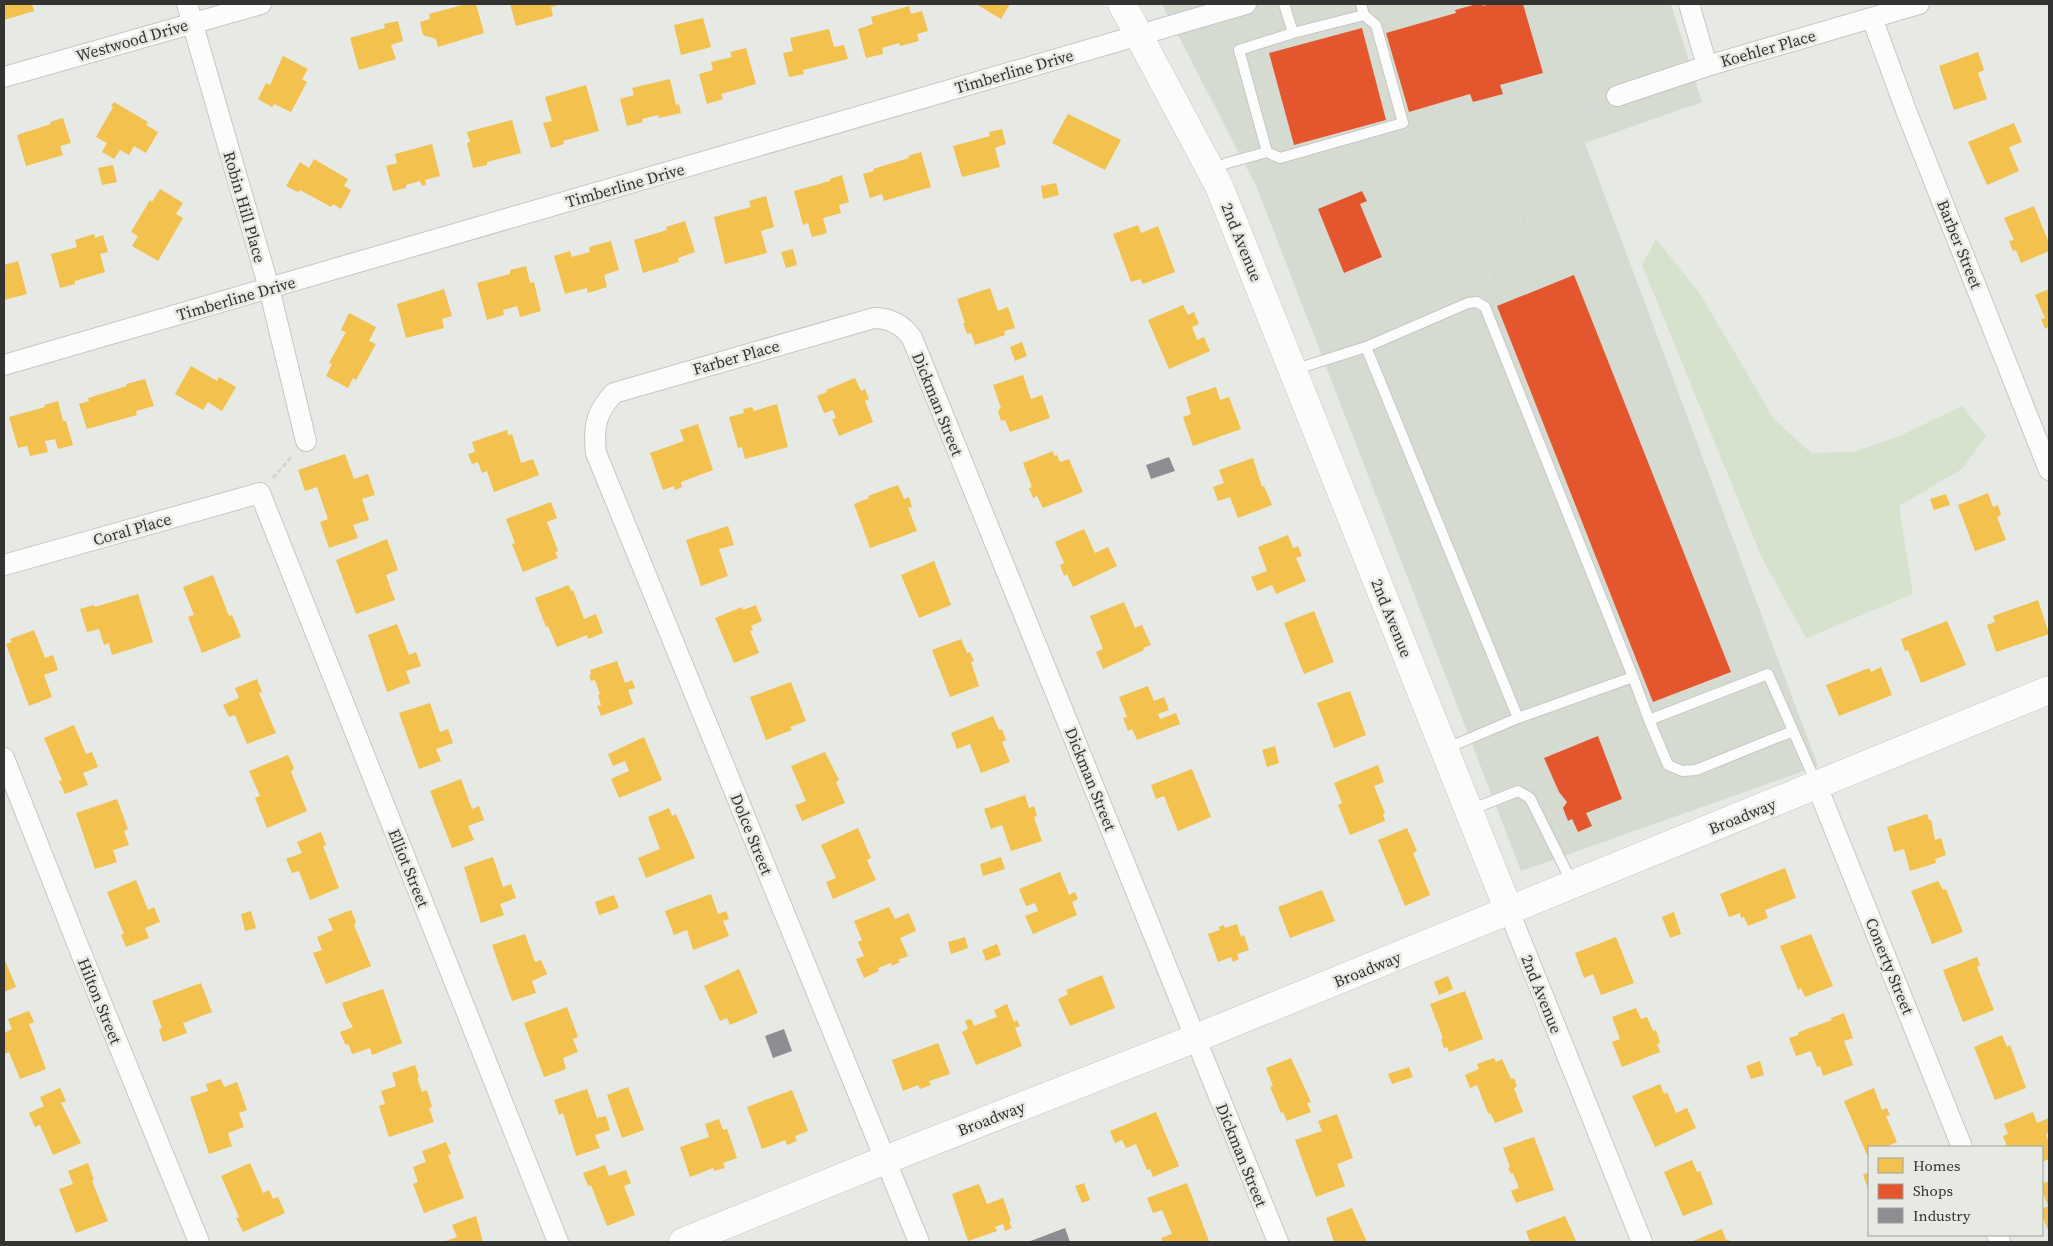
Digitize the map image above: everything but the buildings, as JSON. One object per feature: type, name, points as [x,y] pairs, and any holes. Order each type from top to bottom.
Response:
[{"type":"street","name":"Westwood Drive","points":[[4,77],[190,13],[261,4]]},
{"type":"street","name":"2nd Avenue","points":[[1122,4],[1219,186],[1642,1242]]},
{"type":"street","name":"Timberline Drive","points":[[4,365],[1246,4]]},
{"type":"street","points":[[1689,4],[1707,66]]},
{"type":"street","name":"Koehler Place","points":[[1617,96],[1707,66],[1919,4]]},
{"type":"street","name":"Robin Hill Place","points":[[190,13],[269,288],[306,441]]},
{"type":"street","name":"Barber Street","points":[[1872,18],[1907,112],[2049,470]]},
{"type":"street","name":"Farber Place","points":[[596,425],[599,412],[614,393],[863,320],[881,318],[894,322]]},
{"type":"street","name":"Dickman Street","points":[[894,322],[906,330],[912,338],[1278,1242]]},
{"type":"street","name":"Dolce Street","points":[[596,425],[594,436],[596,453],[919,1242]]},
{"type":"street","name":"Coral Place","points":[[4,565],[260,493]]},
{"type":"street","name":"Elliot Street","points":[[260,493],[558,1242]]},
{"type":"street","name":"Broadway","points":[[683,1242],[885,1160],[1196,1038],[2049,690]]},
{"type":"street","name":"Hilton Street","points":[[4,758],[199,1242]]},
{"type":"street","name":"Conerty Street","points":[[1817,786],[1962,1146]]},
{"type":"lane","points":[[1284,4],[1293,34]]},
{"type":"lane","points":[[1211,170],[1227,163],[1267,152],[1280,158],[1402,123],[1376,25],[1364,15],[1361,4]]},
{"type":"lane","points":[[1267,152],[1240,50],[1364,15]]},
{"type":"lane","points":[[1293,370],[1366,347],[1468,303],[1477,302],[1485,307],[1668,765],[1682,771],[1696,770],[1793,731]]},
{"type":"lane","points":[[1366,347],[1518,718]]},
{"type":"lane","points":[[1649,720],[1768,674],[1817,786]]},
{"type":"lane","points":[[1444,749],[1518,718],[1633,677]]},
{"type":"lane","points":[[1469,810],[1518,791],[1524,793],[1530,798],[1573,885]]},
{"type":"path","points":[[1500,295],[1493,275],[1587,106],[1617,96]]},
{"type":"path","points":[[260,493],[306,441]]},
{"type":"shaded area","points":[[1162,4],[1671,4],[1702,102],[1585,143],[1818,766],[1521,871],[1257,188]]},
{"type":"green space","points":[[1656,239],[1700,294],[1774,419],[1811,453],[1854,452],[1902,435],[1962,406],[1986,436],[1962,469],[1899,506],[1913,594],[1806,638],[1762,558],[1642,265]]}]
